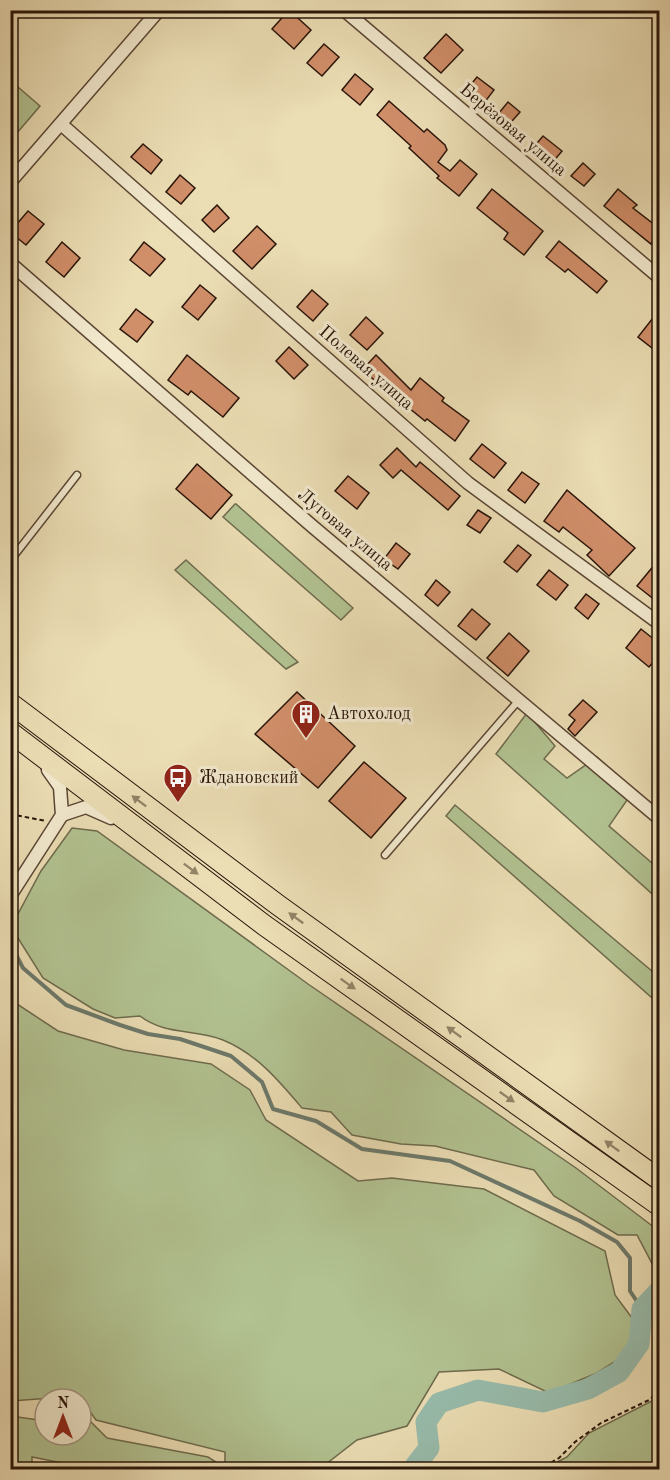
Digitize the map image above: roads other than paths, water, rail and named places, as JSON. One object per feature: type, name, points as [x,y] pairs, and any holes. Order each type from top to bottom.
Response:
[{"type":"main road","points":[[10,703],[278,905],[660,1180]]},
{"type":"main road","points":[[10,733],[264,925],[660,1206]]},
{"type":"street","points":[[10,182],[159,10]]},
{"type":"street","name":"Берёзовая улица","points":[[344,10],[660,278]]},
{"type":"street","name":"Полевая улица","points":[[61,124],[468,483],[660,624]]},
{"type":"street","name":"Луговая улица","points":[[10,263],[312,526],[660,819]]},
{"type":"street","points":[[10,733],[56,778],[63,797],[59,819],[10,896]]},
{"type":"street","points":[[59,819],[76,808],[95,809],[156,842]]},
{"type":"lane","points":[[10,561],[77,475]]},
{"type":"lane","points":[[385,855],[519,700]]},
{"type":"waterway","points":[[10,943],[23,968],[66,1005],[148,1034],[180,1039],[231,1056],[262,1082],[273,1109],[316,1121],[362,1149],[450,1161],[580,1221],[617,1242],[630,1258],[630,1291],[642,1309]]},
{"type":"waterway","points":[[419,1470],[415,1466],[429,1448],[426,1422],[439,1403],[478,1390],[543,1402],[588,1389],[619,1372],[639,1344],[642,1309],[660,1290]]},
{"type":"place","name":"Автохолод","points":[[306,740]]},
{"type":"place","name":"Ждановский","points":[[178,804]]}]
